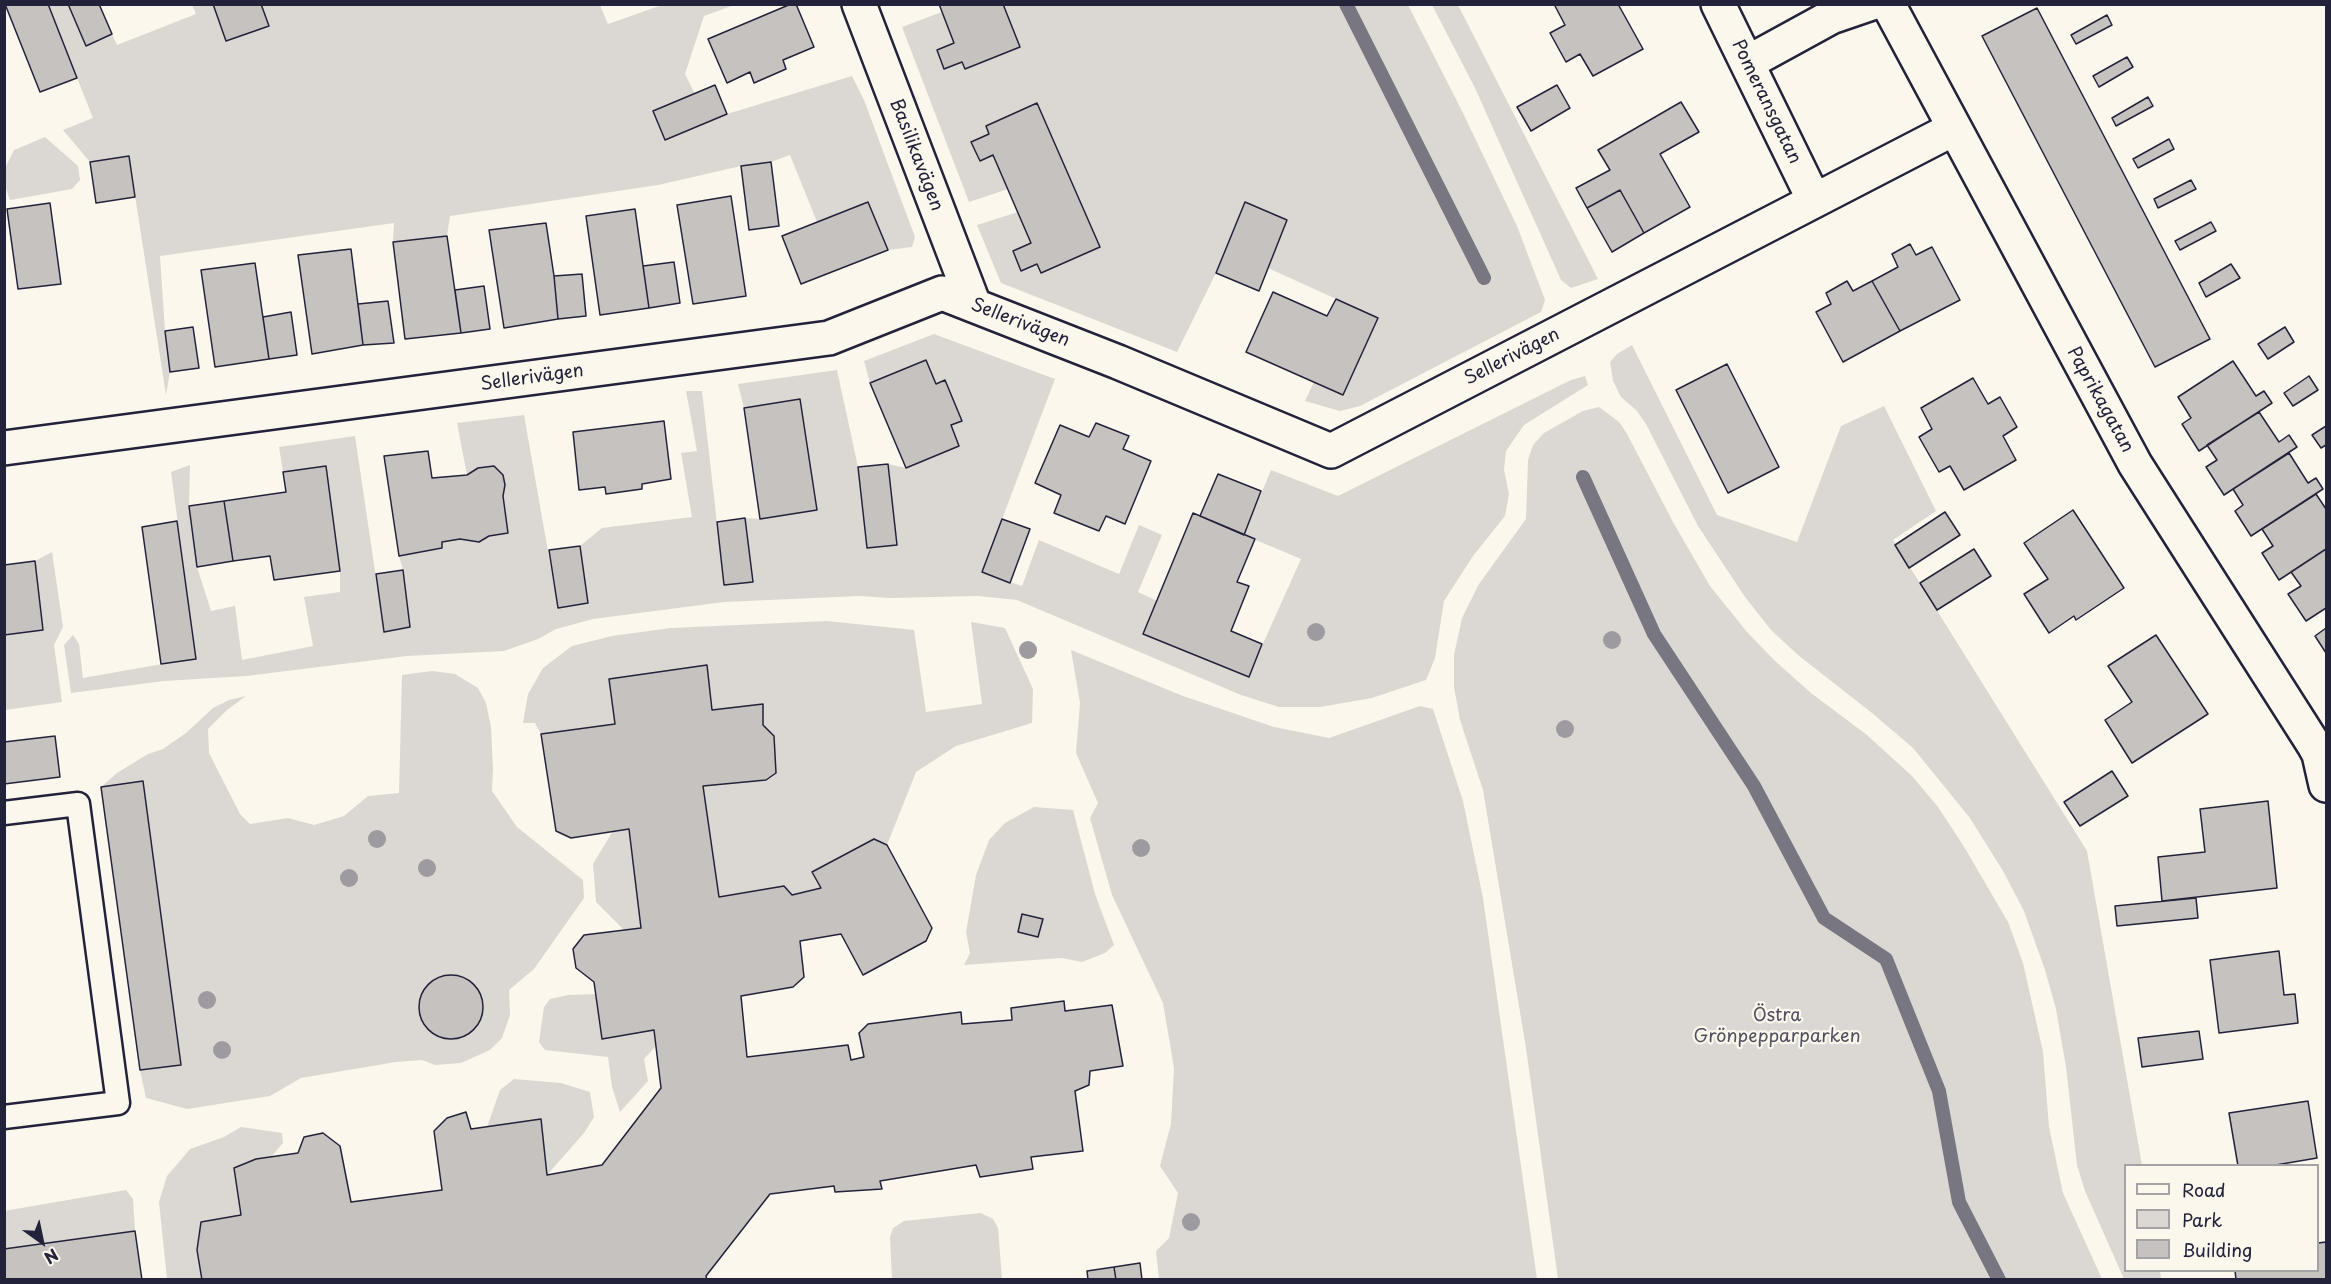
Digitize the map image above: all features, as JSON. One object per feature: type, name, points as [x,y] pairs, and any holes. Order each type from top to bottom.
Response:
[{"type":"street","name":"Basilikavägen","points":[[859,4],[974,306]]},
{"type":"street","name":"Pomeransgatan","points":[[1718,4],[1814,200]]},
{"type":"street","points":[[1747,63],[1831,17],[1869,4]]},
{"type":"street","name":"Paprikagatan","points":[[1888,4],[1953,129],[2135,464],[2319,754],[2326,785]]},
{"type":"street","name":"Sellerivägen","points":[[4,448],[829,338],[942,293],[1118,362],[1331,451],[1953,129]]},
{"type":"lane","points":[[4,813],[78,804],[118,1103],[4,1118]]},
{"type":"green space","points":[[48,5],[68,5],[86,45],[112,34],[117,45],[196,14],[192,5],[213,5],[227,41],[269,26],[261,5],[600,5],[608,24],[662,5],[734,5],[704,16],[685,74],[695,94],[653,111],[664,140],[727,114],[852,76],[864,100],[915,237],[912,247],[888,250],[868,202],[817,222],[790,155],[771,162],[741,166],[658,185],[450,216],[447,236],[393,242],[394,223],[160,256],[170,372],[166,395],[129,157],[90,162],[63,130],[93,118]]},
{"type":"green space","points":[[1003,5],[1408,5],[1517,226],[1545,300],[1541,312],[1360,406],[1340,411],[1305,401],[1314,382],[1343,395],[1378,318],[1268,268],[1287,220],[1245,203],[1216,273],[1177,352],[1001,283],[977,225],[1018,212],[1031,243],[1013,251],[1022,271],[1037,264],[1037,103],[986,126],[989,134],[971,142],[979,161],[993,155],[1008,189],[969,202],[902,27],[942,12],[954,43],[937,50],[944,68],[962,62],[966,69],[1020,47]]},
{"type":"green space","points":[[1432,5],[1458,5],[1598,279],[1571,288],[1561,280],[1475,88]]},
{"type":"green space","points":[[45,137],[78,166],[80,180],[72,189],[10,200],[5,186],[5,168],[14,150]]},
{"type":"green space","points":[[934,334],[1055,379],[982,572],[1022,586],[1039,540],[1119,574],[1139,525],[1162,535],[1138,592],[1157,601],[1144,634],[1248,677],[1301,559],[1244,535],[1271,470],[1338,496],[1571,380],[1585,376],[1588,385],[1524,425],[1506,451],[1504,470],[1509,494],[1505,516],[1473,556],[1444,601],[1435,658],[1426,680],[1372,698],[1320,707],[1279,707],[1241,695],[1017,600],[978,596],[890,598],[859,596],[724,602],[593,619],[556,629],[538,639],[504,651],[407,656],[246,676],[164,681],[71,693],[64,645],[73,635],[79,644],[83,678],[196,658],[171,472],[190,465],[189,506],[197,567],[211,611],[235,606],[242,660],[313,646],[304,597],[340,592],[340,571],[326,466],[283,472],[279,447],[355,436],[384,632],[410,627],[403,570],[399,556],[442,549],[442,542],[460,539],[479,542],[489,536],[503,496],[505,485],[503,475],[494,466],[467,475],[457,423],[524,415],[558,608],[588,603],[580,546],[602,528],[692,517],[681,453],[697,451],[686,391],[702,391],[724,585],[752,582],[745,518],[761,519],[817,510],[800,399],[744,408],[738,384],[837,370],[858,467],[888,464],[906,468],[959,446],[951,425],[961,421],[936,384],[926,360],[870,383],[864,361]]},
{"type":"green space","points":[[1632,345],[1717,515],[1797,542],[1841,426],[1884,406],[1936,511],[1893,540],[2087,851],[2142,1164],[2124,1164],[2124,1272],[2160,1272],[2161,1279],[2124,1279],[2085,1191],[2077,1165],[2066,1067],[2056,1009],[2024,911],[2003,871],[1970,818],[1913,748],[1798,655],[1771,630],[1745,597],[1698,526],[1646,424],[1636,410],[1621,397],[1613,381],[1610,362],[1617,354]]},
{"type":"green space","name":"Östra Grönpepparparken","points":[[1599,407],[1619,422],[1626,432],[1673,522],[1710,586],[1747,632],[1774,660],[1811,693],[1867,735],[1913,777],[1938,807],[1963,845],[2008,922],[2023,963],[2043,1052],[2049,1127],[2063,1193],[2102,1279],[1558,1279],[1526,1048],[1483,790],[1460,720],[1454,687],[1454,655],[1462,618],[1479,584],[1526,519],[1528,460],[1533,445],[1544,433],[1583,411]]},
{"type":"green space","points":[[52,552],[63,627],[54,645],[62,702],[5,710],[4,635],[43,630],[35,561]]},
{"type":"green space","points":[[827,621],[914,630],[926,712],[982,704],[971,622],[1005,628],[1033,689],[1032,723],[956,746],[916,772],[887,845],[873,839],[812,872],[821,888],[792,895],[784,886],[719,897],[703,786],[766,780],[776,772],[774,737],[763,725],[763,704],[712,710],[707,665],[609,679],[615,724],[541,734],[535,723],[523,723],[528,694],[543,668],[572,646],[612,636],[671,628]]},
{"type":"green space","points":[[1071,650],[1183,696],[1274,727],[1329,738],[1420,706],[1433,709],[1463,801],[1483,898],[1537,1279],[1159,1279],[1156,1251],[1169,1238],[1178,1193],[1160,1166],[1171,1124],[1174,1068],[1163,1003],[1112,895],[1090,818],[1098,803],[1076,753],[1080,703]]},
{"type":"green space","points":[[432,671],[455,674],[478,688],[486,703],[491,727],[492,791],[517,827],[583,880],[584,898],[534,969],[509,990],[510,1015],[502,1038],[490,1050],[461,1063],[435,1065],[422,1060],[396,1062],[301,1078],[270,1096],[187,1109],[146,1098],[140,1070],[181,1064],[143,782],[101,787],[117,773],[148,754],[163,749],[186,733],[213,708],[229,700],[246,696],[227,710],[208,729],[209,753],[240,814],[250,824],[288,818],[314,825],[344,816],[368,796],[399,793],[402,675]]},
{"type":"green space","points":[[1034,807],[1073,810],[1095,894],[1114,945],[1105,953],[1082,962],[1062,958],[964,965],[970,953],[966,932],[976,875],[989,840],[1005,823]]},
{"type":"green space","points":[[629,829],[641,928],[624,930],[596,902],[593,864],[613,831]]},
{"type":"green space","points":[[596,994],[602,1039],[654,1030],[656,1046],[644,1059],[648,1081],[620,1112],[612,1087],[608,1057],[545,1050],[539,1042],[544,1007],[550,999],[568,995]]},
{"type":"green space","points":[[514,1079],[561,1083],[590,1092],[594,1117],[584,1133],[547,1175],[487,1127],[500,1090]]},
{"type":"green space","points":[[241,1127],[282,1133],[283,1143],[272,1156],[256,1159],[234,1168],[241,1215],[201,1222],[197,1250],[202,1279],[167,1279],[159,1202],[167,1176],[190,1149],[224,1137]]},
{"type":"green space","points":[[126,1190],[133,1199],[135,1231],[5,1249],[4,1211]]},
{"type":"green space","points":[[981,1213],[993,1219],[998,1228],[1002,1279],[892,1279],[890,1237],[893,1228],[904,1221]]},
{"type":"building","points":[[5,4],[48,4],[77,78],[40,92]]},
{"type":"building","points":[[68,4],[99,4],[112,34],[86,46]]},
{"type":"building","points":[[213,4],[261,4],[269,26],[226,41]]},
{"type":"building","points":[[791,4],[796,4],[814,47],[783,60],[786,69],[754,83],[750,72],[727,83],[708,39]]},
{"type":"building","points":[[939,4],[1003,4],[1020,47],[965,69],[962,62],[944,69],[937,50],[954,43]]},
{"type":"building","points":[[1554,4],[1618,4],[1643,49],[1593,76],[1580,54],[1566,62],[1550,33],[1565,25]]},
{"type":"building","points":[[2037,8],[2210,339],[2155,367],[1982,36]]},
{"type":"building","points":[[2107,15],[2112,25],[2076,44],[2071,35]]},
{"type":"building","points":[[2127,57],[2133,67],[2099,87],[2093,76]]},
{"type":"building","points":[[715,85],[727,114],[665,140],[653,111]]},
{"type":"building","points":[[1557,85],[1570,108],[1531,131],[1517,107]]},
{"type":"building","points":[[2148,97],[2153,106],[2116,126],[2112,118]]},
{"type":"building","points":[[1681,102],[1699,132],[1660,154],[1690,207],[1644,233],[1620,190],[1587,208],[1576,188],[1610,170],[1598,150]]},
{"type":"building","points":[[1037,103],[1100,247],[1041,273],[1037,264],[1021,271],[1013,251],[1031,243],[993,155],[980,161],[971,142],[989,134],[986,126]]},
{"type":"building","points":[[2169,139],[2174,149],[2138,168],[2133,159]]},
{"type":"building","points":[[129,156],[135,197],[96,203],[90,162]]},
{"type":"building","points":[[771,162],[779,226],[749,230],[741,166]]},
{"type":"building","points":[[2191,180],[2196,189],[2158,208],[2154,199]]},
{"type":"building","points":[[1620,190],[1644,233],[1612,252],[1587,208]]},
{"type":"building","points":[[731,196],[746,296],[693,304],[677,205]]},
{"type":"building","points":[[868,202],[888,250],[801,284],[782,236]]},
{"type":"building","points":[[1245,202],[1287,220],[1259,291],[1216,273]]},
{"type":"building","points":[[50,203],[61,284],[18,289],[7,209]]},
{"type":"building","points":[[635,209],[649,308],[600,315],[586,216]]},
{"type":"building","points":[[2211,222],[2216,231],[2180,250],[2175,241]]},
{"type":"building","points":[[546,223],[558,319],[504,328],[489,230]]},
{"type":"building","points":[[447,236],[461,333],[405,339],[393,242]]},
{"type":"building","points":[[1910,244],[1916,255],[1932,247],[1960,300],[1900,331],[1872,281],[1898,267],[1892,254]]},
{"type":"building","points":[[351,249],[363,345],[312,354],[298,255]]},
{"type":"building","points":[[674,262],[680,303],[649,308],[643,266]]},
{"type":"building","points":[[255,263],[269,359],[215,367],[201,270]]},
{"type":"building","points":[[2231,264],[2240,278],[2206,297],[2199,283]]},
{"type":"building","points":[[582,274],[586,316],[558,319],[554,276]]},
{"type":"building","points":[[1847,281],[1853,291],[1872,281],[1900,331],[1843,362],[1816,312],[1831,304],[1826,293]]},
{"type":"building","points":[[484,286],[490,329],[461,333],[455,290]]},
{"type":"building","points":[[1273,292],[1327,316],[1336,299],[1378,318],[1343,395],[1246,352]]},
{"type":"building","points":[[388,301],[394,343],[363,345],[358,304]]},
{"type":"building","points":[[291,312],[297,355],[269,359],[263,317]]},
{"type":"building","points":[[193,327],[199,368],[170,372],[165,331]]},
{"type":"building","points":[[2285,327],[2294,342],[2268,359],[2258,344]]},
{"type":"building","points":[[926,360],[936,384],[945,380],[962,421],[951,425],[959,446],[906,468],[870,383]]},
{"type":"building","points":[[2233,361],[2256,396],[2264,391],[2272,403],[2199,451],[2182,424],[2191,418],[2178,397]]},
{"type":"building","points":[[1727,364],[1779,467],[1728,493],[1676,390]]},
{"type":"building","points":[[2309,376],[2318,390],[2293,406],[2284,393]]},
{"type":"building","points":[[1973,378],[1988,404],[2000,397],[2017,427],[2003,436],[2016,460],[1964,490],[1950,466],[1939,472],[1919,437],[1932,429],[1921,408]]},
{"type":"building","points":[[800,399],[817,510],[760,519],[744,408]]},
{"type":"building","points":[[2259,412],[2279,442],[2289,435],[2297,447],[2224,495],[2206,467],[2217,460],[2207,445]]},
{"type":"building","points":[[664,421],[671,479],[642,484],[642,489],[606,494],[605,487],[579,490],[573,432]]},
{"type":"building","points":[[1096,423],[1129,436],[1123,449],[1151,461],[1125,524],[1106,516],[1099,531],[1054,513],[1061,495],[1035,483],[1060,425],[1089,437]]},
{"type":"building","points":[[2326,426],[2326,445],[2321,448],[2312,435]]},
{"type":"building","points":[[428,451],[432,478],[467,475],[478,468],[494,466],[503,475],[505,485],[503,496],[508,533],[489,536],[479,542],[460,539],[442,542],[442,548],[399,556],[384,456]]},
{"type":"building","points":[[2289,453],[2308,483],[2316,478],[2323,489],[2251,536],[2235,511],[2243,505],[2233,489]]},
{"type":"building","points":[[888,464],[897,545],[867,548],[858,467]]},
{"type":"building","points":[[326,466],[340,571],[274,580],[270,556],[233,561],[224,501],[286,492],[283,472]]},
{"type":"building","points":[[1218,474],[1261,491],[1244,535],[1200,516]]},
{"type":"building","points":[[2316,494],[2326,509],[2326,549],[2279,580],[2262,553],[2273,546],[2262,529]]},
{"type":"building","points":[[224,501],[233,561],[197,567],[189,506]]},
{"type":"building","points":[[2073,510],[2124,588],[2076,620],[2074,616],[2049,633],[2024,594],[2048,579],[2024,543]]},
{"type":"building","points":[[1945,512],[1960,535],[1909,568],[1895,545]]},
{"type":"building","points":[[1193,513],[1255,539],[1237,582],[1249,586],[1231,631],[1262,644],[1249,677],[1143,634]]},
{"type":"building","points":[[745,518],[753,582],[724,585],[717,522]]},
{"type":"building","points":[[1002,519],[1030,529],[1010,583],[982,572]]},
{"type":"building","points":[[177,521],[196,659],[161,664],[142,527]]},
{"type":"building","points":[[580,546],[588,603],[558,608],[549,550]]},
{"type":"building","points":[[1974,549],[1991,576],[1937,610],[1920,583]]},
{"type":"building","points":[[2326,549],[2326,608],[2306,621],[2288,594],[2301,586],[2291,572]]},
{"type":"building","points":[[35,561],[43,630],[4,635],[4,565]]},
{"type":"building","points":[[403,570],[410,627],[384,632],[376,574]]},
{"type":"building","points":[[2326,628],[2326,653],[2315,636]]},
{"type":"building","points":[[2156,635],[2208,714],[2132,763],[2105,720],[2132,702],[2108,666]]},
{"type":"building","points":[[707,665],[712,710],[763,704],[763,725],[774,736],[776,773],[766,780],[703,786],[719,897],[784,886],[792,895],[821,888],[812,872],[874,839],[887,845],[932,928],[926,941],[863,975],[841,934],[800,941],[804,977],[793,987],[741,996],[747,1057],[848,1045],[851,1060],[864,1057],[859,1033],[868,1024],[961,1012],[962,1024],[1012,1020],[1011,1008],[1064,1001],[1065,1011],[1112,1005],[1123,1066],[1090,1071],[1089,1085],[1075,1091],[1083,1151],[1031,1157],[1033,1169],[980,1177],[976,1165],[880,1181],[882,1189],[835,1192],[834,1186],[770,1194],[706,1276],[707,1280],[202,1280],[197,1250],[201,1222],[241,1215],[234,1168],[256,1159],[298,1153],[304,1137],[323,1133],[340,1146],[351,1202],[442,1190],[434,1131],[447,1118],[466,1112],[471,1129],[541,1119],[547,1175],[602,1165],[661,1088],[654,1030],[602,1039],[594,982],[576,968],[573,949],[584,935],[641,928],[629,829],[571,838],[556,831],[541,734],[615,724],[609,679]]},
{"type":"building","points":[[55,736],[60,777],[4,784],[4,742]]},
{"type":"building","points":[[2112,771],[2128,796],[2080,826],[2064,802]]},
{"type":"building","points":[[143,781],[181,1065],[140,1070],[101,787]]},
{"type":"building","points":[[2268,801],[2277,888],[2162,901],[2158,857],[2205,852],[2200,809]]},
{"type":"building","points":[[2196,898],[2198,918],[2117,926],[2115,906]]},
{"type":"building","points":[[1022,914],[1043,919],[1038,937],[1018,932]]},
{"type":"building","points":[[2279,951],[2284,995],[2295,994],[2298,1023],[2219,1033],[2210,960]]},
{"type":"building","points":[[451,975],[469,981],[477,989],[483,1007],[477,1025],[469,1033],[451,1039],[433,1033],[425,1025],[419,1007],[425,989],[433,981]]},
{"type":"building","points":[[2199,1031],[2203,1059],[2142,1067],[2138,1038]]},
{"type":"building","points":[[2308,1101],[2317,1158],[2282,1164],[2238,1164],[2229,1113]]},
{"type":"building","points":[[135,1231],[142,1280],[4,1280],[4,1249]]},
{"type":"building","points":[[2326,1242],[2326,1280],[2236,1280],[2235,1272],[2319,1272],[2319,1243]]},
{"type":"building","points":[[1140,1263],[1142,1280],[1116,1280],[1114,1267]]},
{"type":"building","points":[[1114,1267],[1116,1280],[1088,1280],[1087,1271]]},
{"type":"waterway","points":[[1346,4],[1484,278]]},
{"type":"waterway","points":[[1583,477],[1654,634],[1754,786],[1824,918],[1886,959],[1939,1091],[1959,1202],[1999,1280]]}]
